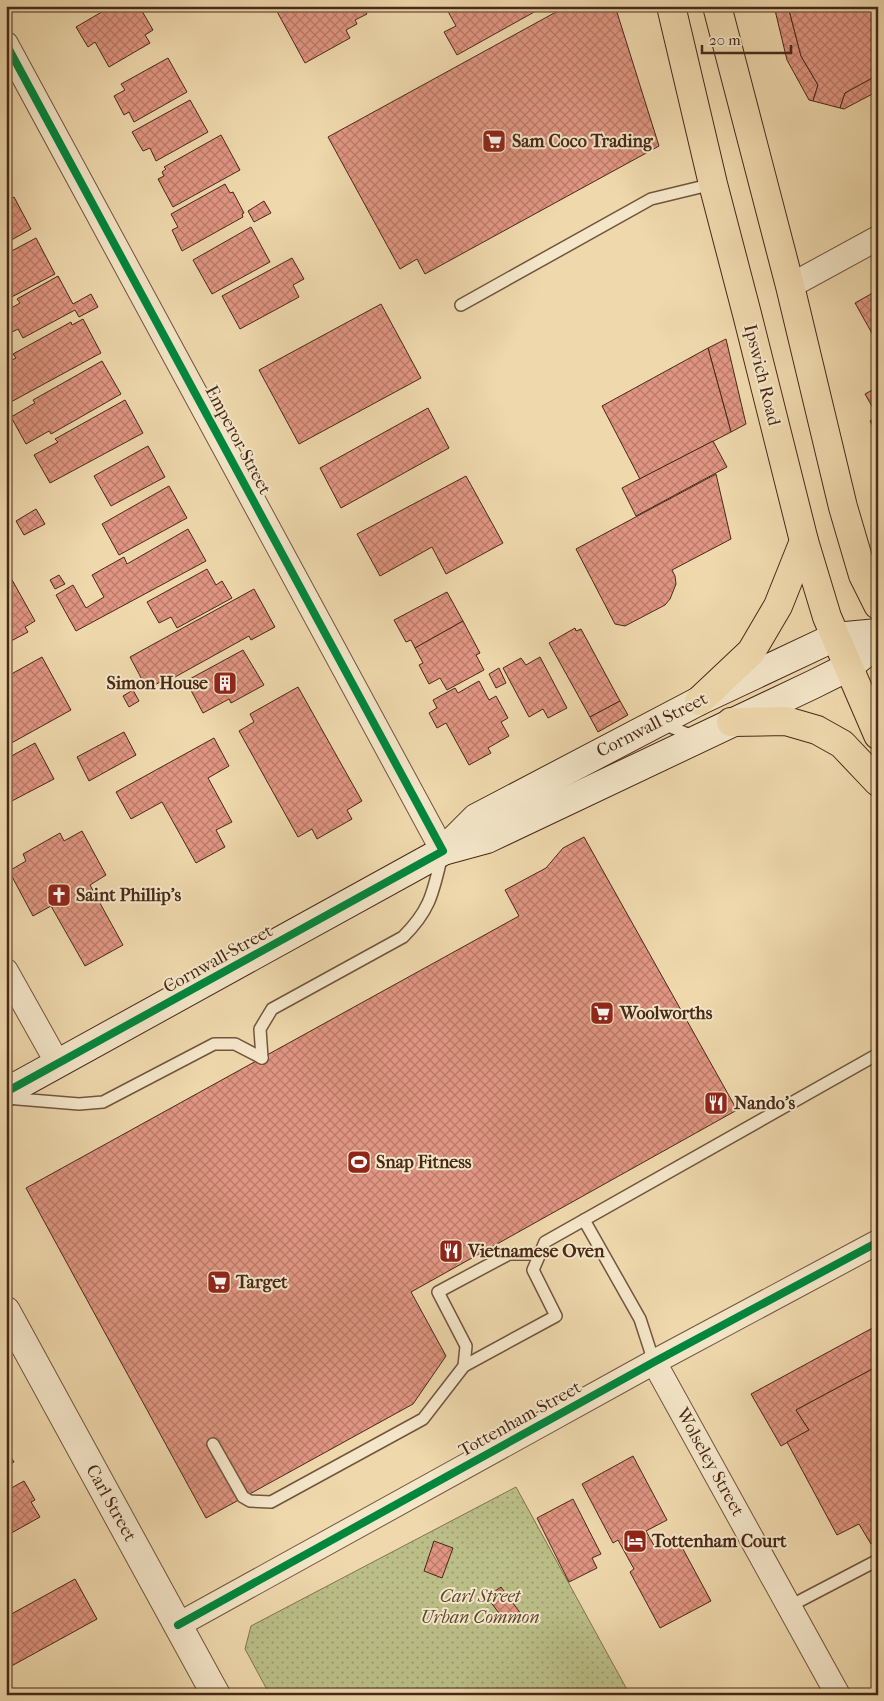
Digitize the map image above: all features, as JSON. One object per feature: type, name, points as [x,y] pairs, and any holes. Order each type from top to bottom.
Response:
[{"type":"highway","name":"Ipswich Road","points":[[671,6],[713,184],[804,541],[827,617],[878,735]]},
{"type":"highway","points":[[717,6],[790,286],[843,507],[863,575],[878,605]]},
{"type":"highway","points":[[699,701],[752,652],[778,606],[804,541]]},
{"type":"highway","points":[[732,722],[786,721],[817,730],[842,744],[878,782]]},
{"type":"main road","name":"Cornwall Street","points":[[443,851],[476,818],[699,701],[835,637],[878,633]]},
{"type":"main road","name":"Cornwall Street","points":[[6,1092],[443,851],[487,840],[848,667],[878,643]]},
{"type":"main road","name":"Carl Street","points":[[6,1311],[216,1695]]},
{"type":"street","name":"Emperor Street","points":[[6,44],[443,851]]},
{"type":"street","points":[[790,286],[878,238]]},
{"type":"street","points":[[6,971],[58,1064]]},
{"type":"street","name":"Tottenham Street","points":[[178,1625],[654,1362],[878,1242]]},
{"type":"street","name":"Wolseley Street","points":[[654,1362],[838,1695]]},
{"type":"lane","points":[[461,305],[651,199],[713,184]]},
{"type":"lane","points":[[658,722],[698,739]]},
{"type":"lane","points":[[6,1098],[79,1104],[103,1102],[214,1044],[235,1044],[262,1058],[260,1029],[272,1009],[403,937],[416,924],[431,897],[443,851]]},
{"type":"lane","points":[[213,1444],[243,1498],[250,1501],[271,1502],[423,1419],[464,1366],[556,1316],[532,1270],[545,1242],[878,1054]]},
{"type":"lane","points":[[584,1220],[640,1319],[654,1362]]},
{"type":"lane","points":[[464,1366],[466,1346],[438,1292],[509,1254],[540,1254]]},
{"type":"lane","points":[[790,1606],[878,1560]]},
{"type":"green space","name":"Carl Street Urban Common","points":[[516,1487],[630,1695],[270,1695],[245,1649],[251,1626]]},
{"type":"building","points":[[112,6],[139,6],[153,30],[145,35],[150,43],[109,67],[95,42],[88,47],[76,27]]},
{"type":"building","points":[[274,6],[362,6],[367,14],[355,20],[357,24],[346,30],[350,38],[305,63]]},
{"type":"building","points":[[445,6],[545,6],[457,55],[444,32],[456,26]]},
{"type":"building","name":"Sam Coco Trading","points":[[567,6],[615,6],[659,146],[425,274],[417,259],[400,269],[328,137]]},
{"type":"building","points":[[774,6],[788,6],[801,56],[818,85],[813,101],[809,100],[787,60]]},
{"type":"building","points":[[788,6],[878,6],[878,75],[845,93],[840,108],[813,101],[818,85],[801,56]]},
{"type":"building","points":[[168,58],[187,92],[134,122],[129,112],[124,115],[114,96],[125,90],[121,84]]},
{"type":"building","points":[[878,75],[878,91],[844,109],[840,108],[845,93]]},
{"type":"building","points":[[190,100],[208,132],[156,161],[150,148],[143,151],[132,132]]},
{"type":"building","points":[[221,135],[240,170],[173,207],[158,179],[164,176],[162,172],[166,169],[164,167]]},
{"type":"building","points":[[225,184],[230,193],[233,192],[244,213],[242,214],[243,217],[182,251],[172,230],[178,227],[171,214]]},
{"type":"building","points":[[14,197],[31,229],[6,243],[6,201]]},
{"type":"building","points":[[264,201],[271,213],[254,222],[248,211]]},
{"type":"building","points":[[251,227],[270,262],[212,294],[193,260]]},
{"type":"building","points":[[36,238],[55,274],[6,300],[6,254]]},
{"type":"building","points":[[292,258],[304,279],[293,285],[299,297],[240,329],[222,296]]},
{"type":"building","points":[[58,276],[73,304],[91,294],[98,307],[79,317],[75,310],[23,338],[18,329],[6,335],[6,311],[20,303],[17,299]]},
{"type":"building","points":[[878,290],[878,344],[855,303]]},
{"type":"building","points":[[381,304],[421,378],[299,444],[259,370]]},
{"type":"building","points":[[83,319],[101,353],[9,403],[6,398],[6,363],[16,358],[13,354],[71,322],[72,325]]},
{"type":"building","points":[[726,339],[746,424],[731,432],[708,348]]},
{"type":"building","points":[[708,348],[731,432],[640,479],[602,406]]},
{"type":"building","points":[[102,361],[121,394],[51,434],[49,431],[26,444],[11,417],[35,403],[33,400]]},
{"type":"building","points":[[878,387],[878,417],[865,394]]},
{"type":"building","points":[[125,400],[143,433],[50,483],[34,455],[58,442],[55,439]]},
{"type":"building","points":[[428,408],[449,448],[341,508],[320,468]]},
{"type":"building","points":[[878,417],[878,435],[870,421]]},
{"type":"building","points":[[713,441],[727,467],[636,516],[622,488]]},
{"type":"building","points":[[148,446],[165,477],[111,506],[94,476]]},
{"type":"building","points":[[716,474],[731,539],[672,570],[676,584],[670,599],[665,605],[625,626],[615,624],[576,549]]},
{"type":"building","points":[[466,476],[503,543],[446,574],[432,547],[380,576],[357,534]]},
{"type":"building","points":[[169,486],[187,518],[119,555],[102,524]]},
{"type":"building","points":[[36,509],[45,524],[24,535],[16,521]]},
{"type":"building","points":[[188,529],[206,561],[76,631],[56,595],[73,585],[86,608],[104,597],[92,575],[124,557],[127,564]]},
{"type":"building","points":[[207,569],[216,585],[222,581],[232,598],[177,628],[171,617],[159,623],[147,602]]},
{"type":"building","points":[[59,575],[65,584],[55,589],[50,580]]},
{"type":"building","points":[[11,578],[35,621],[25,627],[28,632],[11,641],[9,636],[6,637],[6,580]]},
{"type":"building","points":[[254,589],[275,627],[251,640],[249,636],[166,682],[164,680],[147,689],[130,657]]},
{"type":"building","points":[[447,592],[463,621],[415,648],[411,640],[406,642],[394,620]]},
{"type":"building","points":[[463,621],[480,653],[476,655],[484,670],[447,690],[440,678],[429,684],[419,665],[423,663],[415,648]]},
{"type":"building","points":[[575,628],[576,631],[581,629],[620,701],[590,717],[549,643]]},
{"type":"building","name":"Simon House","points":[[243,650],[264,685],[231,703],[229,699],[203,713],[186,681]]},
{"type":"building","points":[[42,657],[71,710],[6,746],[6,677]]},
{"type":"building","points":[[540,657],[567,708],[548,718],[543,709],[529,717],[503,668],[521,658],[526,665]]},
{"type":"building","points":[[499,668],[506,683],[496,688],[489,674]]},
{"type":"building","points":[[479,681],[489,700],[496,696],[508,718],[501,722],[509,736],[488,748],[491,753],[469,765],[446,723],[437,728],[429,713],[437,708],[433,700],[455,688],[458,693]]},
{"type":"building","points":[[298,687],[362,801],[347,810],[352,819],[317,839],[312,829],[298,837],[239,731],[254,722],[250,714]]},
{"type":"building","points":[[133,690],[139,701],[129,707],[123,696]]},
{"type":"building","points":[[620,701],[628,715],[598,732],[590,717]]},
{"type":"building","points":[[124,732],[136,755],[89,781],[77,757]]},
{"type":"building","points":[[214,738],[229,766],[208,778],[232,822],[216,830],[225,847],[196,863],[162,802],[131,819],[116,792]]},
{"type":"building","points":[[35,743],[54,779],[6,804],[6,759]]},
{"type":"building","name":"Saint Phillip's","points":[[82,831],[106,875],[90,885],[123,945],[85,966],[51,906],[33,916],[9,871],[26,861],[23,854],[60,833],[64,841]]},
{"type":"building","points":[[584,837],[737,1110],[411,1292],[446,1356],[413,1404],[206,1518],[26,1188],[519,916],[505,890],[546,868],[563,848]]},
{"type":"building","points":[[878,1325],[878,1366],[796,1410],[809,1430],[781,1446],[751,1394]]},
{"type":"building","points":[[878,1366],[878,1540],[871,1544],[859,1524],[837,1535],[787,1442],[809,1430],[796,1410]]},
{"type":"building","points":[[6,1449],[14,1462],[6,1466]]},
{"type":"building","name":"Tottenham Court","points":[[633,1456],[667,1520],[646,1531],[656,1549],[677,1538],[711,1601],[660,1628],[630,1572],[634,1569],[618,1540],[613,1543],[582,1484]]},
{"type":"building","points":[[24,1481],[35,1500],[31,1502],[40,1517],[6,1536],[6,1491]]},
{"type":"building","points":[[573,1499],[601,1554],[592,1558],[597,1568],[569,1582],[537,1518]]},
{"type":"building","points":[[434,1541],[453,1548],[442,1578],[424,1571]]},
{"type":"building","points":[[75,1579],[97,1619],[6,1669],[6,1617]]},
{"type":"building","points":[[501,1587],[521,1614],[507,1624],[487,1597]]},
{"type":"cycle path","points":[[6,44],[443,851],[6,1092]]},
{"type":"cycle path","points":[[178,1625],[654,1362],[878,1242]]},
{"type":"place","name":"Sam Coco Trading","points":[[494,141]]},
{"type":"place","name":"Simon House","points":[[225,683]]},
{"type":"place","name":"Saint Phillip's","points":[[59,895]]},
{"type":"place","name":"Woolworths","points":[[602,1013]]},
{"type":"place","name":"Nando's","points":[[716,1103]]},
{"type":"place","name":"Snap Fitness","points":[[359,1162]]},
{"type":"place","name":"Vietnamese Oven","points":[[451,1251]]},
{"type":"place","name":"Target","points":[[219,1282]]},
{"type":"place","name":"Tottenham Court","points":[[635,1541]]}]
